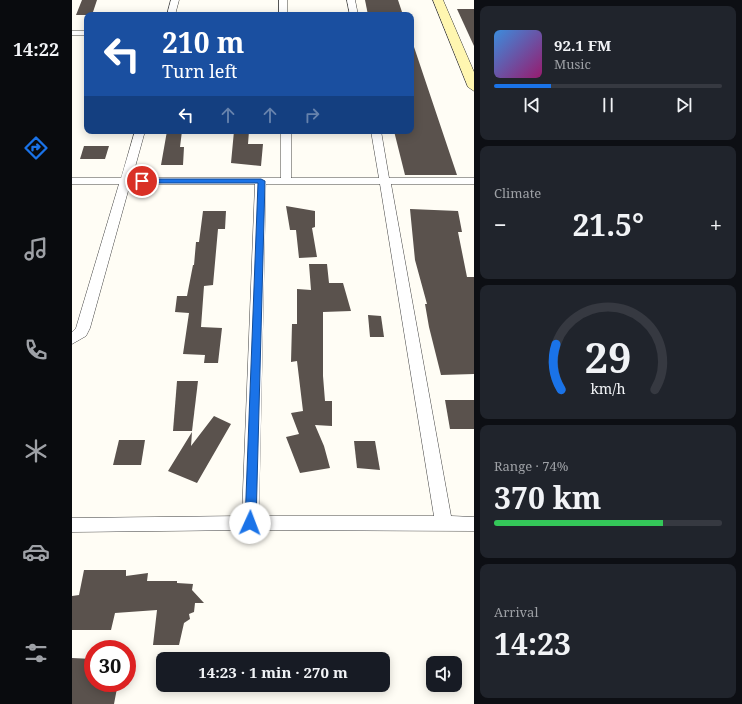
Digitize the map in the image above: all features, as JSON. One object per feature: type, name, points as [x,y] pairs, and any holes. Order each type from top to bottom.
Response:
[{"type":"street","points":[[172,12],[175,0]]},
{"type":"street","points":[[283,0],[283,12]]},
{"type":"street","points":[[351,0],[353,12]]},
{"type":"street","points":[[438,0],[474,87]]},
{"type":"street","points":[[72,33],[84,33]]},
{"type":"street","points":[[72,339],[81,333],[83,328],[127,181],[139,134]]},
{"type":"street","points":[[286,134],[286,181]]},
{"type":"street","points":[[377,134],[386,181],[444,524]]},
{"type":"street","points":[[72,181],[474,181]]},
{"type":"street","points":[[250,523],[261,181]]},
{"type":"street","points":[[72,526],[250,523],[474,524]]},
{"type":"building","points":[[82,0],[97,0],[93,12],[84,12],[84,15],[76,15]]},
{"type":"building","points":[[365,0],[398,0],[402,12],[367,12]]},
{"type":"building","points":[[457,9],[474,9],[474,46]]},
{"type":"building","points":[[414,47],[457,175],[405,175],[395,134],[414,134]]},
{"type":"building","points":[[166,134],[182,134],[180,147],[184,147],[183,165],[161,165]]},
{"type":"building","points":[[234,134],[249,134],[248,144],[263,144],[261,166],[231,163]]},
{"type":"building","points":[[84,146],[109,146],[105,159],[80,159]]},
{"type":"building","points":[[286,206],[315,211],[315,227],[312,228],[317,257],[299,258],[296,230],[290,230]]},
{"type":"building","points":[[410,209],[458,211],[462,232],[458,232],[467,277],[474,277],[474,374],[441,375],[429,327],[425,304],[427,304],[415,260]]},
{"type":"building","points":[[203,211],[226,211],[225,229],[218,229],[213,285],[204,286],[201,327],[222,328],[218,363],[204,363],[205,355],[183,354],[189,313],[175,312],[177,296],[187,296],[194,265],[196,242],[199,242]]},
{"type":"building","points":[[309,264],[327,264],[329,283],[343,283],[351,311],[323,312],[323,376],[325,401],[332,401],[332,426],[315,425],[324,446],[330,468],[300,473],[286,437],[299,434],[291,413],[303,411],[297,361],[291,362],[292,324],[297,324],[297,289],[311,290]]},
{"type":"building","points":[[368,315],[381,316],[384,337],[370,337]]},
{"type":"building","points":[[177,381],[198,381],[192,431],[173,431]]},
{"type":"building","points":[[445,400],[474,400],[474,429],[450,429]]},
{"type":"building","points":[[214,416],[231,424],[197,483],[168,471],[192,432],[191,446]]},
{"type":"building","points":[[119,440],[145,440],[141,465],[113,465]]},
{"type":"building","points":[[354,441],[375,441],[380,470],[357,468]]},
{"type":"building","points":[[84,570],[126,570],[126,576],[148,573],[147,581],[177,581],[177,583],[193,584],[192,590],[204,603],[195,603],[194,612],[189,614],[190,619],[184,623],[179,645],[153,645],[157,610],[115,613],[111,630],[72,630],[72,596],[79,595]]},
{"type":"building","points":[[72,658],[84,659],[84,692],[116,692],[114,704],[72,704]]},
{"type":"route","points":[[142,181],[261,181],[250,523]]}]
